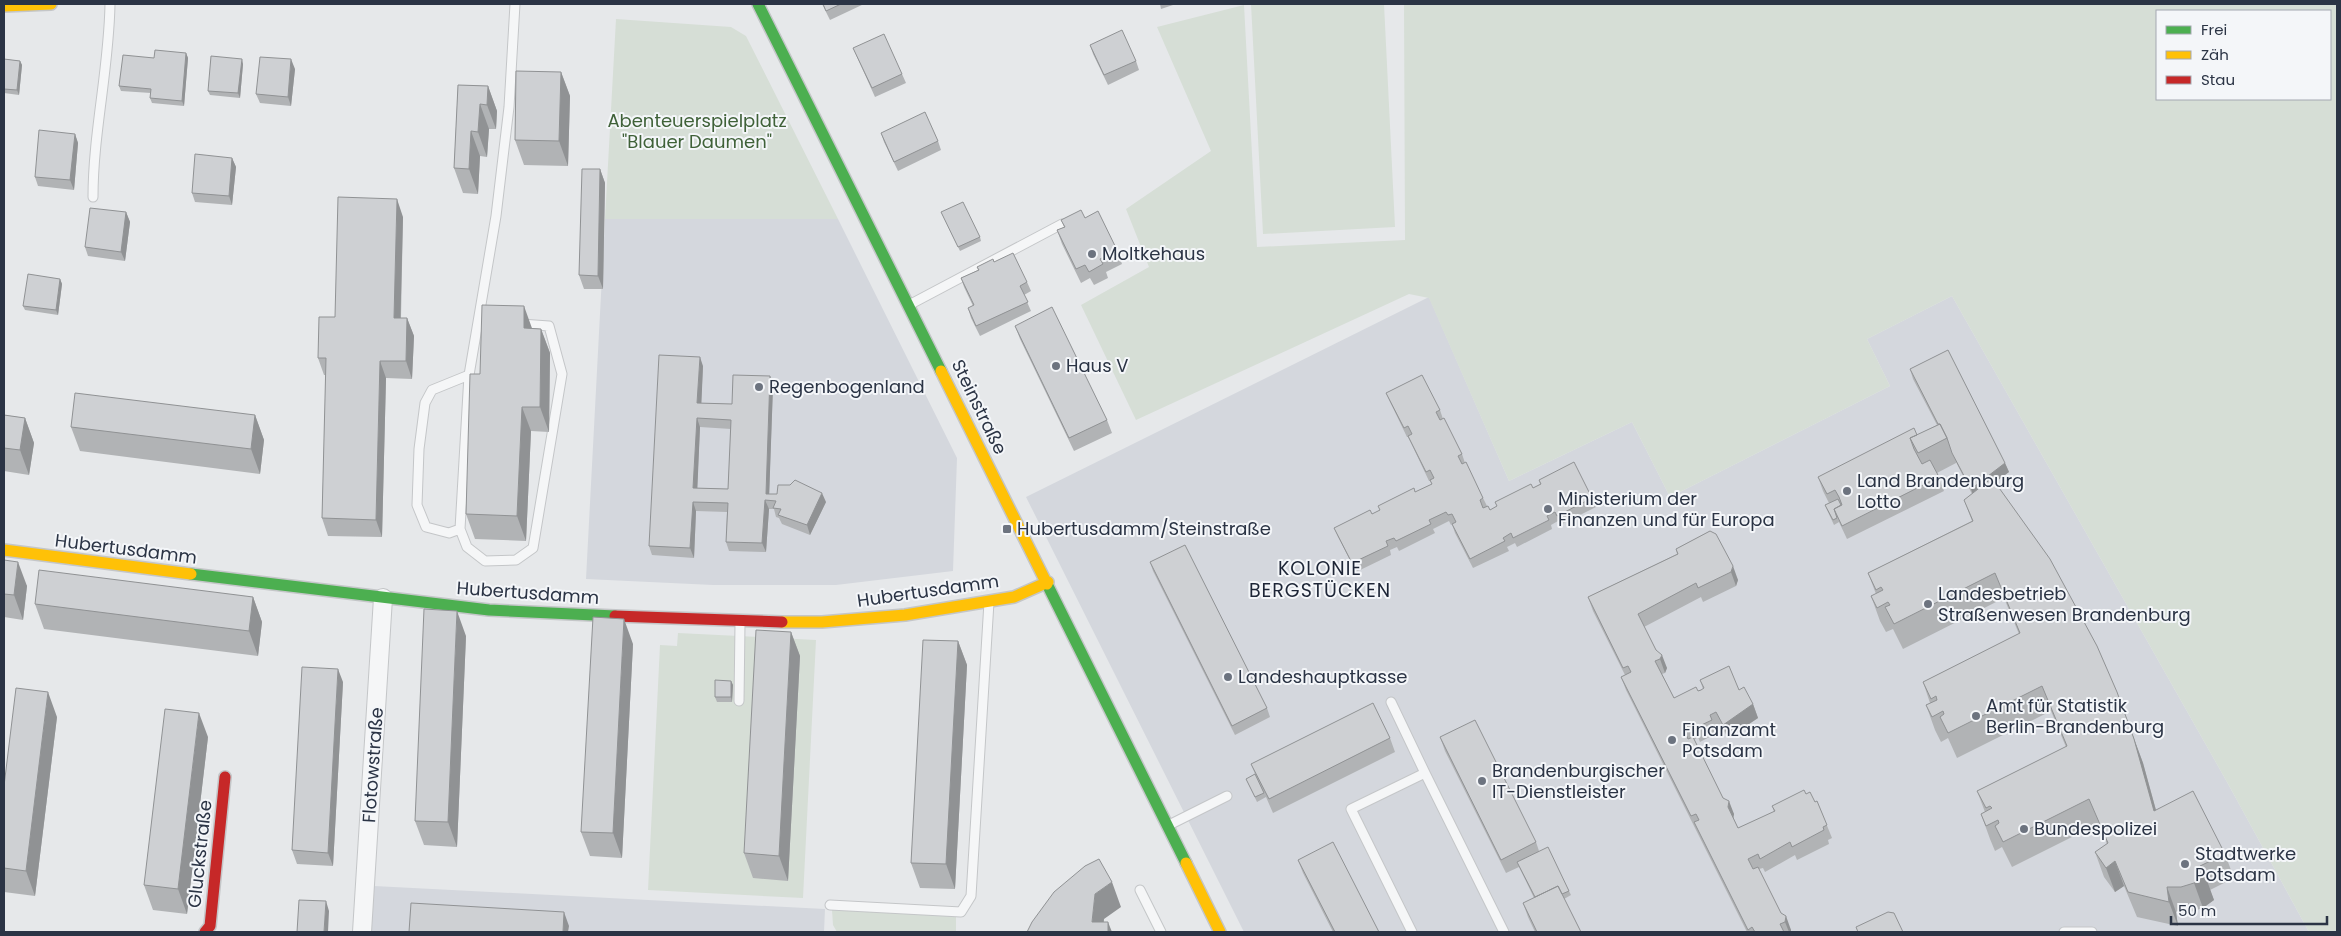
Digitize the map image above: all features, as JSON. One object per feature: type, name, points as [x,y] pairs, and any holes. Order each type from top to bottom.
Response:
[{"type":"street","points":[[4,6],[51,4]]},
{"type":"street","name":"Steinstraße","points":[[758,4],[1048,582],[1220,932]]},
{"type":"street","name":"Hubertusdamm","points":[[4,550],[489,610],[740,622],[822,622],[905,615],[1014,597],[1048,582]]},
{"type":"street","name":"Flotowstraße","points":[[362,932],[383,598]]},
{"type":"street","name":"Gluckstraße","points":[[205,932],[210,926],[225,777]]},
{"type":"lane","points":[[93,197],[93,175],[109,46],[110,4]]},
{"type":"lane","points":[[514,4],[510,107],[482,322],[469,376],[460,529],[467,548],[485,561],[516,560],[533,548],[562,374],[549,326],[514,324]]},
{"type":"lane","points":[[909,305],[1062,224]]},
{"type":"lane","points":[[460,529],[449,533],[426,527],[417,505],[420,449],[425,403],[432,390],[469,376]]},
{"type":"lane","points":[[830,905],[960,912],[971,896],[989,602]]},
{"type":"lane","points":[[739,701],[740,622]]},
{"type":"lane","points":[[1391,702],[1504,932]]},
{"type":"lane","points":[[1412,932],[1351,809],[1425,773]]},
{"type":"lane","points":[[1167,826],[1227,796]]},
{"type":"lane","points":[[1140,890],[1161,932]]},
{"type":"lane","points":[[2064,932],[2092,932]]},
{"type":"shaded area","name":"Regenbogenland","points":[[605,219],[838,219],[957,458],[953,571],[836,585],[713,585],[586,579]]},
{"type":"shaded area","points":[[1952,296],[2227,782],[2309,932],[1244,932],[1026,497],[1429,297],[1509,481],[1632,422],[1670,497],[1890,386],[1867,339]]},
{"type":"shaded area","points":[[374,886],[825,909],[824,932],[371,932]]},
{"type":"green space","points":[[1251,4],[1384,4],[1395,227],[1263,234]]},
{"type":"green space","points":[[1404,4],[2337,4],[2337,932],[2309,932],[2227,782],[1952,296],[1867,339],[1890,386],[1670,497],[1632,422],[1509,481],[1429,298],[1409,294],[1136,420],[1081,305],[1149,267],[1126,209],[1211,151],[1157,27],[1244,5],[1257,247],[1405,240]]},
{"type":"green space","name":"Abenteuerspielplatz \"Blauer Daumen\"","points":[[616,19],[731,27],[746,36],[838,219],[605,219]]},
{"type":"green space","points":[[678,633],[816,640],[803,898],[648,890],[660,645],[677,646]]},
{"type":"green space","points":[[832,910],[956,916],[956,932],[837,932],[833,925]]},
{"type":"building","points":[[823,4],[841,4],[826,11]]},
{"type":"building","points":[[1122,30],[1136,61],[1104,75],[1090,45]]},
{"type":"building","points":[[884,34],[902,74],[872,88],[853,48]]},
{"type":"building","points":[[155,50],[186,53],[182,101],[150,98],[151,89],[119,86],[123,55],[154,58]]},
{"type":"building","points":[[211,56],[242,59],[238,93],[208,91]]},
{"type":"building","points":[[260,57],[291,59],[288,97],[256,94]]},
{"type":"building","points":[[4,59],[20,61],[17,90],[4,89]]},
{"type":"building","points":[[516,71],[561,72],[559,141],[515,140]]},
{"type":"building","points":[[458,85],[488,86],[487,105],[480,104],[478,132],[471,131],[469,169],[454,168]]},
{"type":"building","points":[[925,112],[938,141],[894,162],[881,133]]},
{"type":"building","points":[[39,130],[75,134],[70,180],[35,177]]},
{"type":"building","points":[[195,154],[232,158],[229,196],[192,193]]},
{"type":"building","points":[[582,169],[600,169],[598,276],[579,275]]},
{"type":"building","points":[[338,197],[397,199],[394,318],[407,318],[406,361],[380,361],[376,520],[322,518],[326,358],[318,358],[319,317],[335,317]]},
{"type":"building","points":[[963,202],[980,237],[958,247],[941,212]]},
{"type":"building","points":[[90,208],[126,212],[121,252],[85,247]]},
{"type":"building","name":"Moltkehaus","points":[[1081,210],[1085,218],[1098,211],[1117,250],[1100,259],[1103,264],[1089,272],[1085,265],[1076,269],[1057,230],[1065,227],[1061,220]]},
{"type":"building","points":[[1013,253],[1027,282],[1020,286],[1028,302],[976,326],[968,308],[974,305],[961,278],[979,270],[977,267],[993,259],[994,262]]},
{"type":"building","points":[[28,274],[60,279],[56,310],[23,306]]},
{"type":"building","points":[[482,305],[524,306],[524,328],[541,329],[540,407],[522,407],[517,516],[466,514],[470,374],[480,374]]},
{"type":"building","name":"Haus V","points":[[1052,307],[1107,420],[1069,438],[1015,326]]},
{"type":"building","points":[[1948,350],[2005,463],[1971,489],[1952,453],[1940,424],[1938,424],[1910,369]]},
{"type":"building","points":[[659,355],[700,357],[697,403],[732,404],[733,375],[770,376],[766,494],[777,494],[778,485],[790,485],[795,480],[822,493],[807,525],[778,515],[781,509],[773,508],[776,501],[765,500],[762,543],[726,542],[728,503],[693,502],[690,548],[649,546]],"holes":[[[697,418],[731,420],[728,489],[693,488]]]},
{"type":"building","points":[[1422,375],[1440,410],[1436,412],[1440,420],[1444,418],[1462,454],[1458,456],[1462,464],[1466,462],[1483,498],[1480,500],[1483,508],[1488,506],[1490,510],[1497,506],[1495,502],[1531,484],[1533,488],[1541,484],[1539,480],[1574,462],[1592,498],[1557,516],[1555,512],[1547,516],[1549,520],[1513,538],[1511,533],[1503,538],[1505,541],[1470,559],[1452,524],[1456,522],[1452,514],[1448,515],[1446,512],[1429,520],[1431,524],[1396,541],[1394,538],[1386,541],[1388,546],[1352,563],[1334,528],[1370,510],[1372,514],[1380,510],[1378,506],[1414,488],[1415,492],[1432,484],[1430,480],[1434,478],[1430,470],[1426,472],[1408,436],[1412,434],[1408,426],[1404,428],[1386,393]]},
{"type":"building","points":[[75,393],[255,415],[251,449],[71,427]]},
{"type":"building","points":[[4,415],[25,418],[20,450],[4,448]]},
{"type":"building","points":[[1940,424],[1947,438],[1918,453],[1910,438]]},
{"type":"building","points":[[1914,428],[1917,435],[1910,438],[1914,449],[1922,464],[1930,460],[1939,477],[1842,526],[1834,509],[1842,505],[1839,497],[1835,490],[1827,494],[1818,477]]},
{"type":"building","points":[[1992,478],[2050,559],[2097,646],[2117,692],[2134,739],[2154,811],[2193,791],[2225,854],[2200,866],[2205,875],[2194,883],[2181,887],[2167,887],[2169,902],[2128,892],[2115,861],[2106,868],[2095,852],[2108,843],[2089,799],[2003,842],[1995,826],[1999,823],[1998,820],[1986,826],[1981,814],[1992,808],[1990,806],[1986,808],[1977,791],[2067,746],[2042,686],[1948,733],[1940,717],[1944,714],[1943,711],[1932,717],[1926,705],[1937,700],[1936,696],[1931,699],[1923,682],[2020,633],[1995,573],[1894,624],[1885,607],[1890,605],[1888,602],[1877,608],[1871,596],[1883,590],[1881,587],[1876,590],[1868,573],[1973,521],[1964,500]]},
{"type":"building","points":[[1838,499],[1841,505],[1834,509],[1837,518],[1833,520],[1825,505]]},
{"type":"building","name":"Finanzamt Potsdam","points":[[1710,531],[1716,534],[1733,566],[1731,572],[1698,588],[1696,583],[1638,614],[1656,650],[1662,655],[1660,659],[1655,661],[1674,698],[1696,687],[1698,691],[1701,690],[1704,688],[1700,680],[1729,666],[1739,690],[1744,687],[1753,704],[1723,725],[1716,712],[1710,715],[1712,720],[1695,728],[1693,724],[1686,727],[1688,731],[1685,732],[1688,739],[1693,737],[1723,798],[1729,801],[1728,807],[1738,828],[1775,811],[1772,806],[1804,790],[1806,794],[1810,792],[1815,802],[1817,801],[1827,825],[1823,827],[1824,830],[1792,847],[1790,842],[1760,859],[1758,854],[1748,859],[1753,869],[1758,867],[1781,913],[1786,916],[1785,922],[1780,924],[1784,932],[1755,932],[1752,927],[1748,930],[1694,822],[1699,820],[1696,814],[1691,816],[1621,677],[1631,672],[1628,666],[1623,668],[1588,597],[1678,554],[1676,549]]},
{"type":"building","name":"Landeshauptkasse","points":[[1185,545],[1267,708],[1232,726],[1150,562]]},
{"type":"building","points":[[4,560],[18,562],[14,595],[4,594]]},
{"type":"building","points":[[39,570],[253,597],[249,631],[35,604]]},
{"type":"building","points":[[424,609],[457,611],[448,822],[415,821]]},
{"type":"building","points":[[593,617],[624,619],[613,833],[581,832]]},
{"type":"building","points":[[756,630],[791,632],[779,856],[744,853]]},
{"type":"building","points":[[923,640],[958,641],[946,864],[911,863]]},
{"type":"building","points":[[302,667],[338,669],[328,853],[292,850]]},
{"type":"building","points":[[715,680],[731,681],[731,697],[715,697]]},
{"type":"building","points":[[16,688],[48,692],[26,871],[4,868],[4,786]]},
{"type":"building","points":[[1373,703],[1390,738],[1269,799],[1251,764]]},
{"type":"building","points":[[165,709],[199,713],[178,889],[144,885]]},
{"type":"building","name":"Brandenburgischer IT-Dienstleister","points":[[1475,720],[1536,842],[1501,860],[1440,737]]},
{"type":"building","points":[[1255,774],[1264,793],[1255,797],[1246,779]]},
{"type":"building","points":[[1333,842],[1379,932],[1335,932],[1298,860]]},
{"type":"building","points":[[1548,847],[1569,891],[1562,894],[1558,886],[1535,897],[1517,862]]},
{"type":"building","points":[[1099,859],[1112,882],[1095,894],[1092,922],[1108,922],[1108,932],[1027,932],[1054,892],[1085,866]]},
{"type":"building","points":[[1558,886],[1581,932],[1537,932],[1523,903]]},
{"type":"building","points":[[299,900],[326,901],[324,932],[297,932]]},
{"type":"building","points":[[411,903],[564,912],[563,932],[409,932]]},
{"type":"building","points":[[1888,912],[1894,913],[1903,932],[1858,932],[1856,927]]},
{"type":"traffic: fast","points":[[758,4],[941,371]]},
{"type":"traffic: fast","points":[[191,574],[489,610],[615,616]]},
{"type":"traffic: fast","points":[[1047,584],[1186,863]]},
{"type":"traffic: slow","points":[[4,6],[51,4]]},
{"type":"traffic: slow","points":[[941,371],[1047,584]]},
{"type":"traffic: slow","points":[[4,550],[191,574]]},
{"type":"traffic: slow","points":[[782,622],[822,622],[905,615],[1014,597],[1048,582]]},
{"type":"traffic: slow","points":[[1186,863],[1220,932]]},
{"type":"traffic: jam","points":[[615,616],[782,622]]},
{"type":"traffic: jam","points":[[205,932],[210,926],[225,777]]},
{"type":"place","name":"Moltkehaus","points":[[1092,254]]},
{"type":"place","name":"Haus V","points":[[1056,366]]},
{"type":"place","name":"Regenbogenland","points":[[759,387]]},
{"type":"place","name":"Land Brandenburg Lotto","points":[[1847,491]]},
{"type":"place","name":"Ministerium der Finanzen und für Europa","points":[[1548,509]]},
{"type":"place","name":"Hubertusdamm/Steinstraße","points":[[1007,529]]},
{"type":"place","name":"Landesbetrieb Straßenwesen Brandenburg","points":[[1928,604]]},
{"type":"place","name":"Landeshauptkasse","points":[[1228,677]]},
{"type":"place","name":"Amt für Statistik Berlin-Brandenburg","points":[[1976,716]]},
{"type":"place","name":"Finanzamt Potsdam","points":[[1672,740]]},
{"type":"place","name":"Brandenburgischer IT-Dienstleister","points":[[1482,781]]},
{"type":"place","name":"Bundespolizei","points":[[2024,829]]},
{"type":"place","name":"Stadtwerke Potsdam","points":[[2185,864]]},
{"type":"district","name":"KOLONIE BERGSTÜCKEN","points":[[1320,579]]}]
